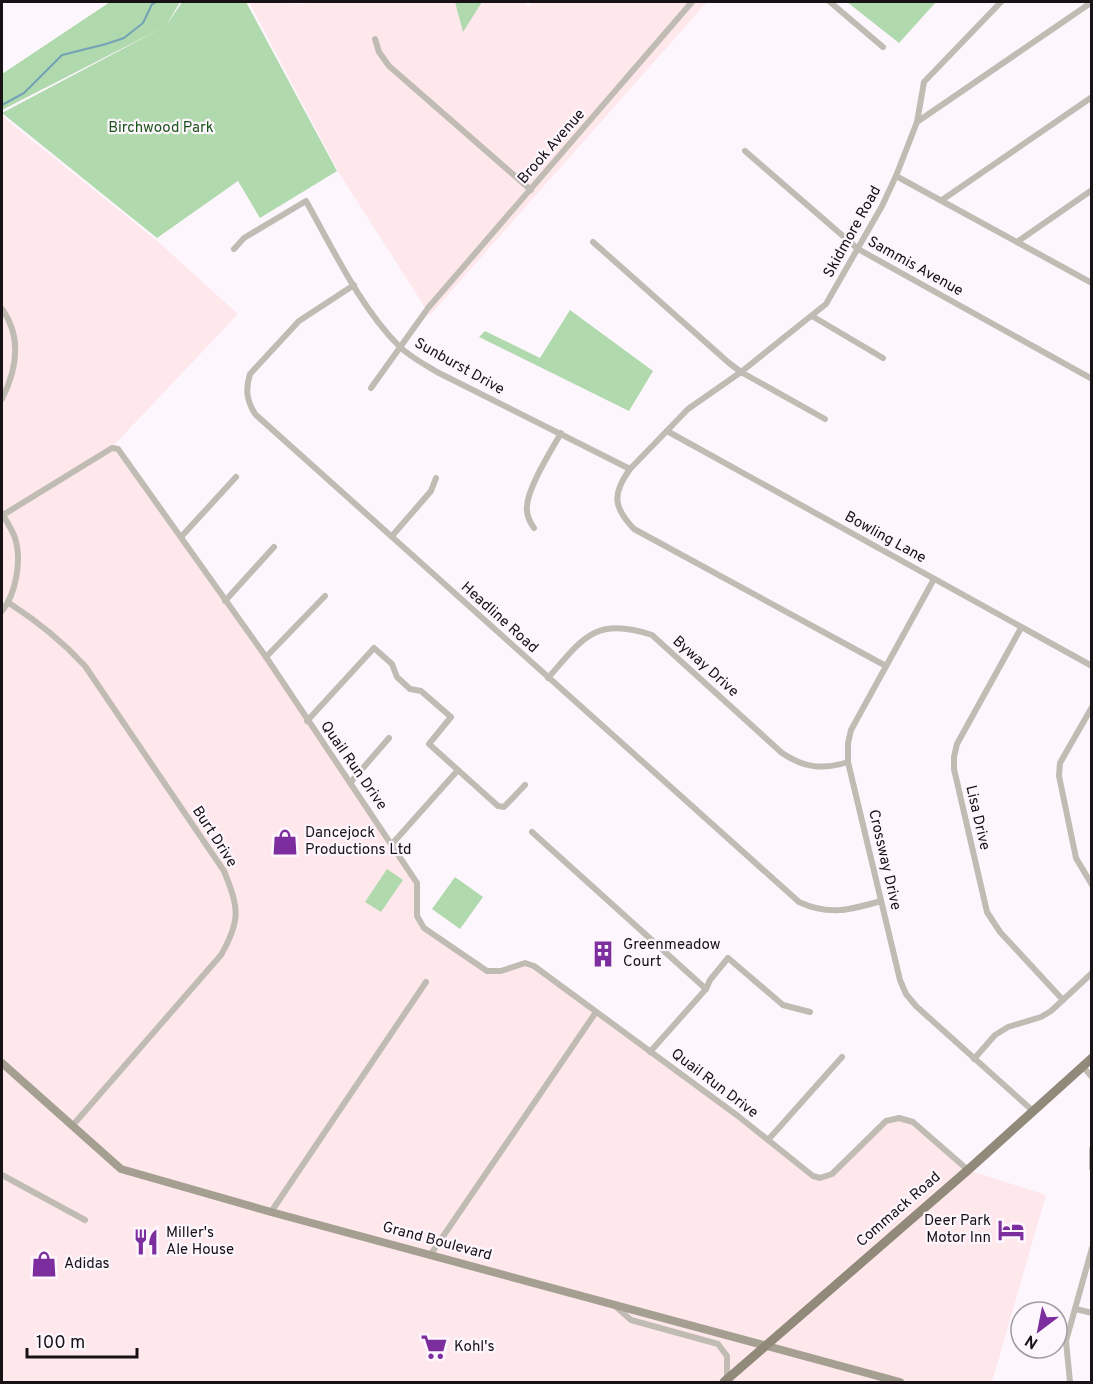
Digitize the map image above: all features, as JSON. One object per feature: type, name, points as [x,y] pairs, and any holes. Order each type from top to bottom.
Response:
[{"type":"main road","name":"Commack Road","points":[[726,1381],[968,1170],[1092,1058]]},
{"type":"street","name":"Brook Avenue","points":[[371,387],[427,310],[692,2]]},
{"type":"street","points":[[830,2],[883,47]]},
{"type":"street","name":"Skidmore Road","points":[[886,666],[634,529],[621,516],[617,504],[617,491],[630,470],[688,409],[741,372],[826,304],[896,176],[916,122],[924,82],[1001,2]]},
{"type":"street","points":[[916,122],[1092,3]]},
{"type":"street","points":[[375,39],[379,52],[389,66],[531,190]]},
{"type":"street","points":[[942,200],[1092,97]]},
{"type":"street","name":"Sammis Avenue","points":[[745,151],[858,249],[1092,379]]},
{"type":"street","points":[[896,176],[1091,283]]},
{"type":"street","points":[[1017,242],[1092,190]]},
{"type":"street","name":"Sunburst Drive","points":[[234,249],[244,238],[306,201],[374,317],[400,346],[437,372],[630,470]]},
{"type":"street","points":[[593,242],[741,372],[825,419]]},
{"type":"street","name":"Headline Road","points":[[354,285],[299,321],[250,375],[247,385],[248,403],[255,414],[799,902],[815,910],[831,912],[881,901]]},
{"type":"street","points":[[2,309],[13,331],[16,345],[15,363],[2,399]]},
{"type":"street","points":[[812,316],[883,358]]},
{"type":"street","name":"Bowling Lane","points":[[667,431],[1092,666]]},
{"type":"street","points":[[534,528],[528,518],[527,505],[538,477],[561,434]]},
{"type":"street","name":"Quail Run Drive","points":[[2,514],[111,448],[118,449],[266,657],[417,883],[417,916],[424,928],[487,971],[501,971],[517,964],[530,964],[768,1140],[813,1176],[820,1178],[832,1174],[886,1121],[899,1118],[913,1122],[968,1170]]},
{"type":"street","points":[[181,537],[236,477]]},
{"type":"street","points":[[392,536],[431,491],[436,478]]},
{"type":"street","points":[[2,514],[15,539],[18,555],[16,577],[9,603],[2,611]]},
{"type":"street","points":[[225,601],[274,547]]},
{"type":"street","name":"Crossway Drive","points":[[934,579],[851,730],[848,762],[900,980],[906,994],[916,1006],[1033,1111]]},
{"type":"street","points":[[266,657],[325,596]]},
{"type":"street","name":"Burt Drive","points":[[9,603],[46,628],[85,666],[224,871],[233,894],[237,915],[232,936],[221,955],[73,1125]]},
{"type":"street","name":"Byway Drive","points":[[548,678],[580,641],[592,633],[611,628],[633,629],[652,635],[782,753],[793,760],[819,768],[833,767],[848,762]]},
{"type":"street","name":"Lisa Drive","points":[[1021,628],[957,744],[954,769],[987,912],[1000,932],[1063,1000]]},
{"type":"street","points":[[307,721],[374,648],[392,664],[397,677],[410,689],[421,691],[451,717],[429,744],[498,806],[504,807],[525,785]]},
{"type":"street","points":[[1092,707],[1060,763],[1059,776],[1077,858],[1092,885]]},
{"type":"street","points":[[350,783],[389,738]]},
{"type":"street","points":[[392,844],[458,770]]},
{"type":"street","points":[[532,832],[706,988]]},
{"type":"street","points":[[650,1052],[706,988],[728,957],[783,1005],[810,1012]]},
{"type":"street","points":[[974,1059],[995,1035],[1022,1021],[1041,1017],[1092,973]]},
{"type":"street","points":[[271,1212],[426,982]]},
{"type":"street","points":[[431,1254],[596,1012]]},
{"type":"street","points":[[768,1140],[842,1057]]},
{"type":"street","name":"Grand Boulevard","points":[[2,1063],[121,1169],[900,1383]]},
{"type":"street","points":[[1083,1067],[1092,1077]]},
{"type":"street","points":[[1092,1149],[1092,1168]]},
{"type":"street","points":[[2,1175],[85,1220]]},
{"type":"street","points":[[1070,1383],[1066,1341],[1092,1248]]},
{"type":"street","points":[[614,1305],[631,1320],[718,1344],[728,1356],[726,1381]]},
{"type":"street","points":[[1076,1308],[1092,1313]]},
{"type":"shaded area","points":[[249,2],[305,4],[308,2],[455,2],[463,31],[482,2],[523,2],[529,6],[533,2],[707,2],[430,315],[339,173]]},
{"type":"shaded area","points":[[2,116],[156,240],[238,314],[112,447],[118,449],[181,537],[417,883],[419,921],[487,971],[530,964],[813,1176],[826,1177],[886,1121],[899,1118],[913,1122],[968,1170],[1046,1195],[1016,1300],[1009,1300],[1009,1323],[992,1382],[2,1382]]},
{"type":"green space","name":"Birchwood Park","points":[[110,2],[180,2],[166,26],[182,2],[246,2],[337,171],[260,218],[238,181],[157,238],[2,113],[164,27],[2,110],[2,74]]},
{"type":"green space","points":[[455,2],[482,2],[463,32]]},
{"type":"green space","points":[[847,2],[936,2],[899,43]]},
{"type":"green space","points":[[570,310],[653,371],[629,411],[479,337],[485,331],[540,358]]},
{"type":"green space","points":[[387,869],[403,880],[381,912],[365,902]]},
{"type":"green space","points":[[455,877],[483,897],[460,929],[432,909]]},
{"type":"waterway","points":[[2,105],[24,93],[62,55],[124,38],[143,23],[152,4],[156,2]]},
{"type":"place","name":"Dancejock Productions Ltd","points":[[285,842]]},
{"type":"place","name":"Greenmeadow Court","points":[[603,954]]},
{"type":"place","name":"Deer Park Motor Inn","points":[[1011,1230]]},
{"type":"place","name":"Miller's Ale House","points":[[146,1242]]},
{"type":"place","name":"Adidas","points":[[44,1264]]},
{"type":"place","name":"Kohl's","points":[[434,1347]]}]
